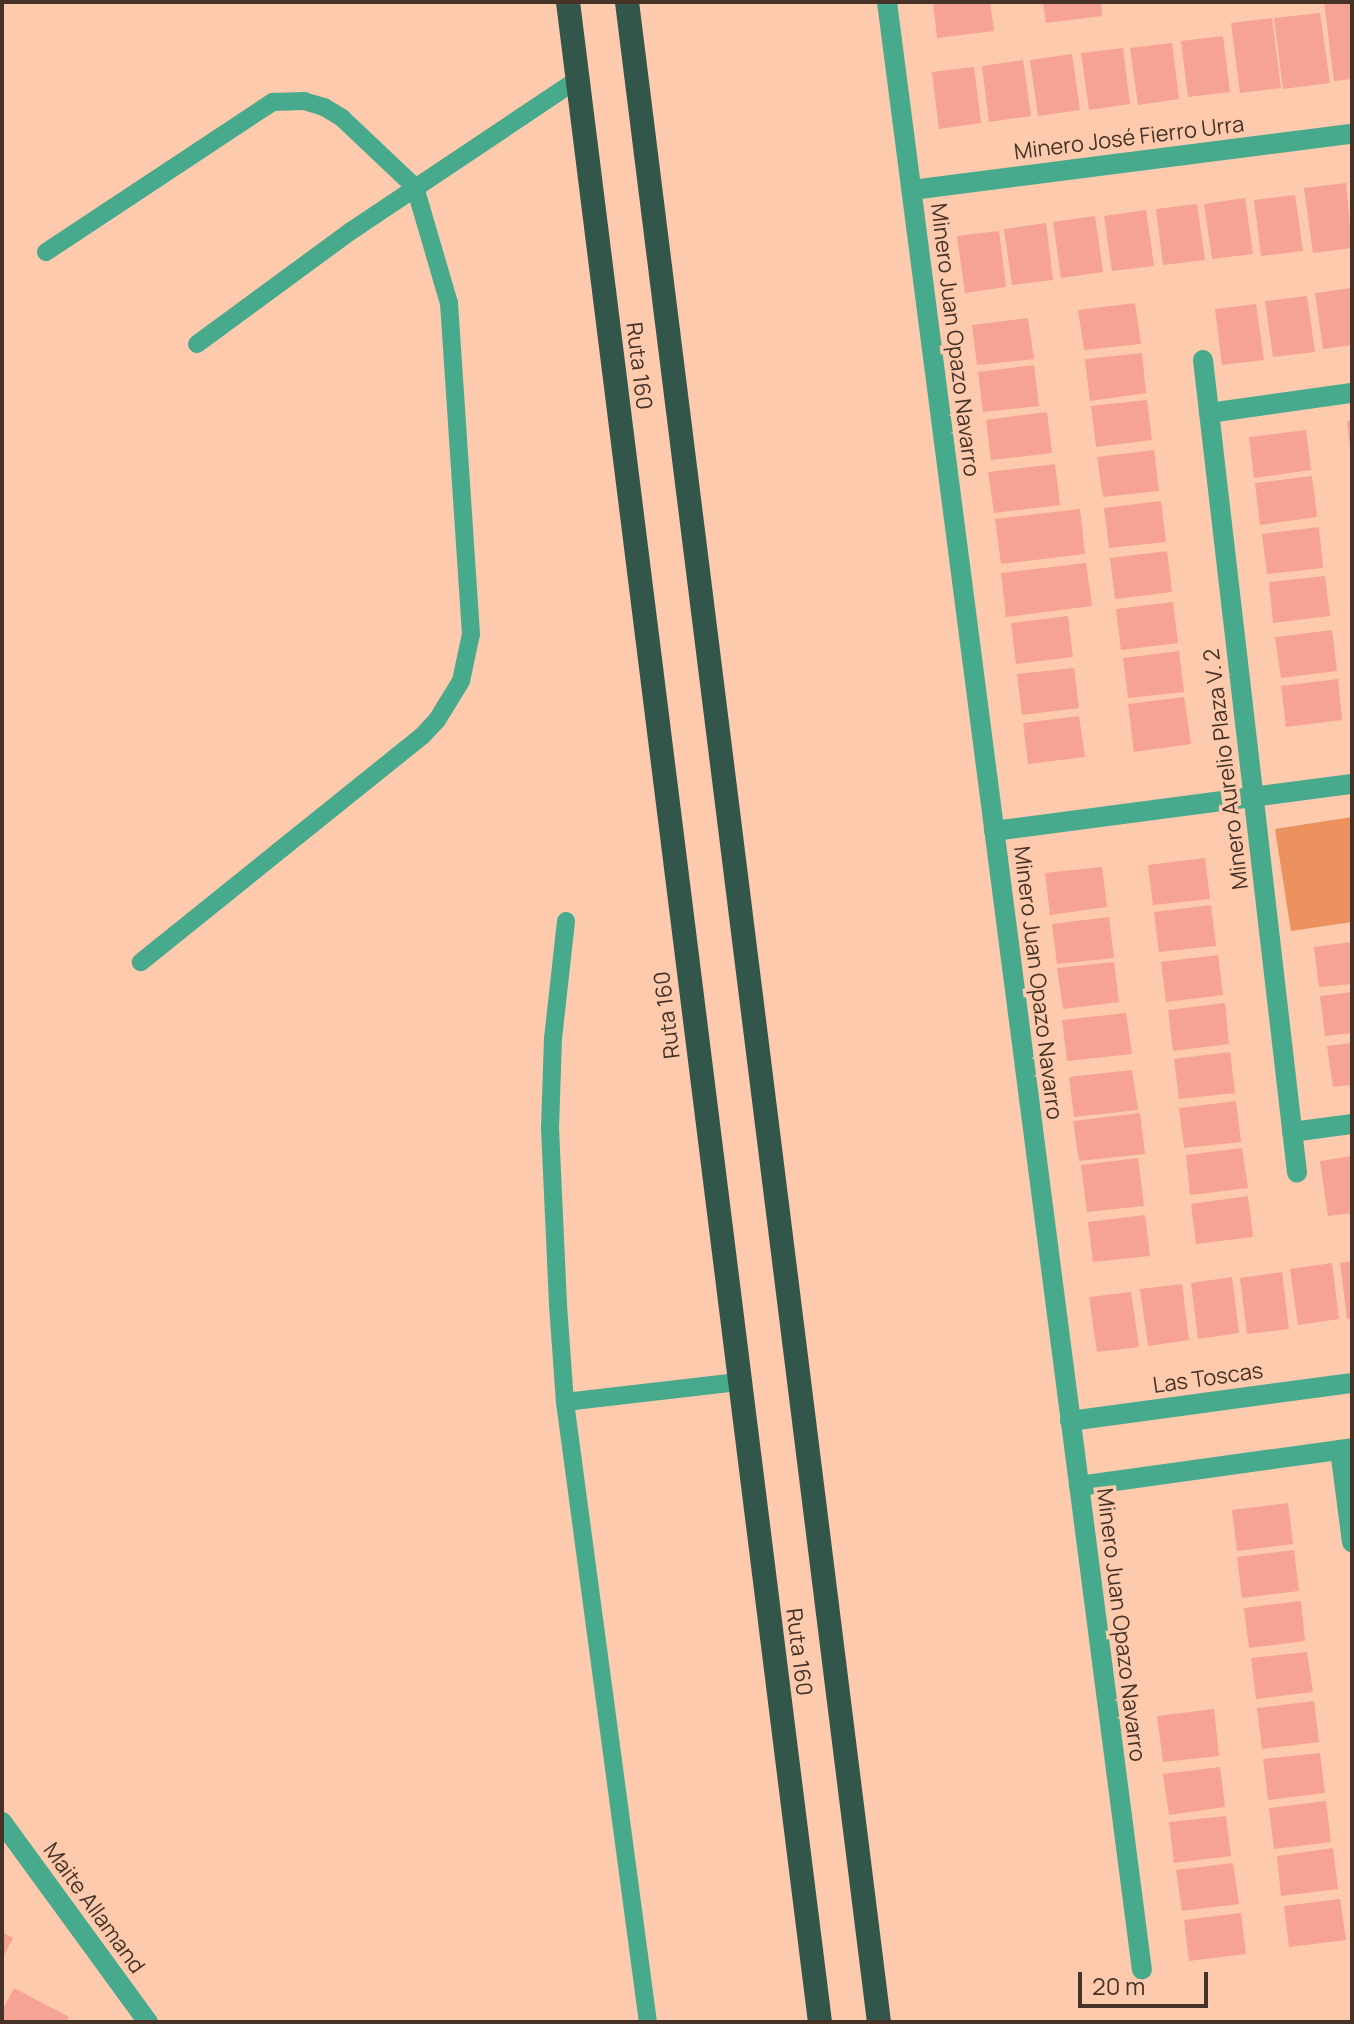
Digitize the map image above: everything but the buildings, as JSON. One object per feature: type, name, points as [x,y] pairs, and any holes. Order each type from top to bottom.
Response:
[{"type":"highway","name":"Ruta 160","points":[[568,2],[820,2022]]},
{"type":"highway","name":"Ruta 160","points":[[627,2],[879,2022]]},
{"type":"street","name":"Minero Juan Opazo Navarro","points":[[887,2],[1142,1970]]},
{"type":"street","name":"Minero José Fierro Urra","points":[[912,190],[1352,134]]},
{"type":"street","name":"Minero Aurelio Plaza V. 2","points":[[1203,360],[1297,1173]]},
{"type":"street","points":[[1209,413],[1352,393]]},
{"type":"street","points":[[994,831],[1352,784]]},
{"type":"street","points":[[1292,1132],[1352,1124]]},
{"type":"street","name":"Las Toscas","points":[[1070,1421],[1352,1383]]},
{"type":"street","points":[[1079,1486],[1346,1449],[1352,1542]]},
{"type":"street","name":"Maite Allamand","points":[[2,1822],[148,2022]]},
{"type":"lane","points":[[197,344],[415,187],[578,79]]},
{"type":"lane","points":[[46,252],[273,102],[304,101],[324,107],[342,118],[415,187],[449,303],[471,634],[461,681],[450,702],[422,736],[141,962]]},
{"type":"lane","points":[[566,921],[553,1038],[550,1128],[565,1402],[648,2022]]},
{"type":"lane","points":[[565,1402],[738,1382]]},
{"type":"shaded area","points":[[1352,817],[1352,922],[1291,931],[1275,829]]}]
